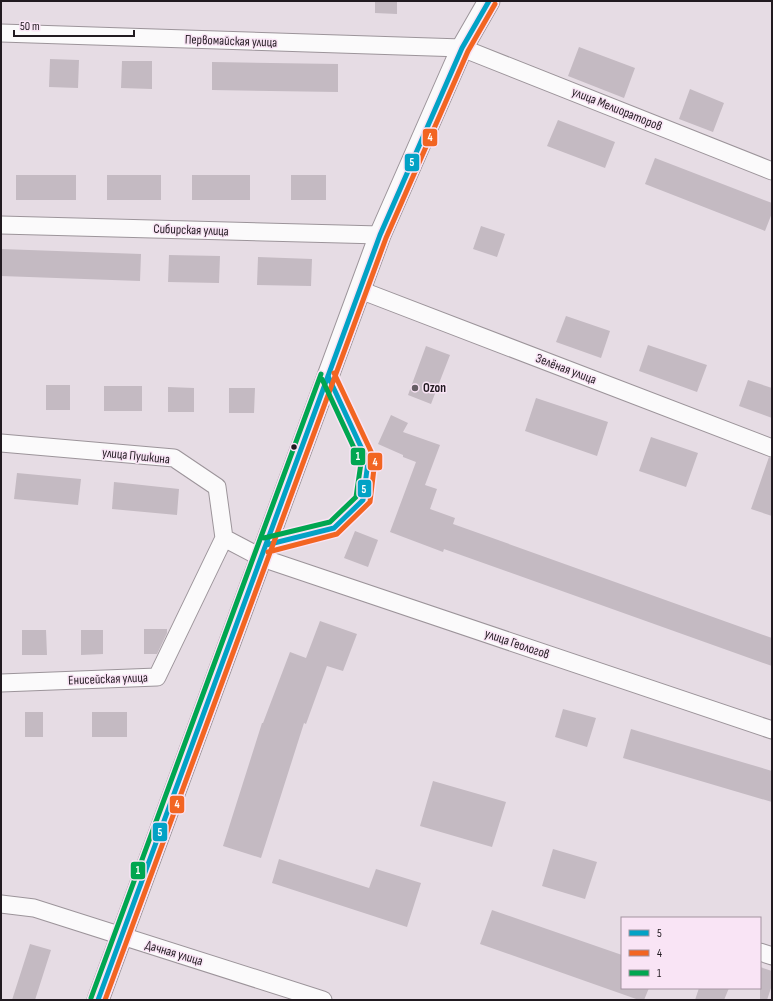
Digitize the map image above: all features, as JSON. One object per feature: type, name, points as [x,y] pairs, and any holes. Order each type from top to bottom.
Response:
[{"type":"street","points":[[98,1000],[380,235],[462,48],[489,1]]},
{"type":"street","name":"Первомайская улица","points":[[1,33],[462,48]]},
{"type":"street","name":"улица Мелиораторов","points":[[462,48],[772,171]]},
{"type":"street","name":"Сибирская улица","points":[[1,225],[380,235]]},
{"type":"street","name":"Зелёная улица","points":[[360,290],[772,448]]},
{"type":"street","name":"улица Пушкина","points":[[1,443],[174,458],[217,487],[224,538]]},
{"type":"street","points":[[224,538],[264,551]]},
{"type":"street","name":"Енисейская улица","points":[[1,683],[157,677],[224,538]]},
{"type":"street","name":"улица Геологов","points":[[264,551],[772,730]]},
{"type":"street","name":"Дачная улица","points":[[1,904],[34,908],[323,1000]]},
{"type":"street","points":[[761,952],[772,956]]},
{"type":"building","points":[[375,1],[397,1],[397,14],[375,13]]},
{"type":"building","points":[[579,47],[635,68],[624,98],[568,76]]},
{"type":"building","points":[[50,59],[79,60],[78,88],[49,87]]},
{"type":"building","points":[[122,61],[152,61],[152,89],[121,88]]},
{"type":"building","points":[[212,62],[338,64],[338,92],[212,90]]},
{"type":"building","points":[[690,89],[724,103],[713,132],[679,119]]},
{"type":"building","points":[[558,120],[615,142],[605,168],[547,146]]},
{"type":"building","points":[[655,158],[772,203],[772,213],[765,231],[645,184]]},
{"type":"building","points":[[16,175],[76,175],[76,200],[16,200]]},
{"type":"building","points":[[107,175],[161,175],[161,200],[107,200]]},
{"type":"building","points":[[192,175],[250,175],[250,200],[192,200]]},
{"type":"building","points":[[291,175],[326,175],[326,200],[291,200]]},
{"type":"building","points":[[481,226],[505,234],[497,257],[473,249]]},
{"type":"building","points":[[1,249],[141,254],[140,281],[1,276]]},
{"type":"building","points":[[169,255],[220,256],[219,283],[168,282]]},
{"type":"building","points":[[258,257],[312,259],[311,286],[257,285]]},
{"type":"building","points":[[566,316],[610,331],[601,358],[556,342]]},
{"type":"building","points":[[648,345],[707,365],[697,392],[639,371]]},
{"type":"building","points":[[426,346],[450,355],[431,404],[408,395]]},
{"type":"building","points":[[748,380],[772,388],[772,418],[739,406]]},
{"type":"building","points":[[46,385],[70,385],[70,410],[46,410]]},
{"type":"building","points":[[104,386],[142,386],[142,411],[104,411]]},
{"type":"building","points":[[168,387],[194,388],[194,412],[168,412]]},
{"type":"building","points":[[229,388],[255,388],[254,413],[229,413]]},
{"type":"building","points":[[536,398],[608,422],[597,456],[525,431]]},
{"type":"building","points":[[391,415],[408,423],[403,432],[440,445],[425,485],[437,489],[430,509],[455,518],[453,524],[772,638],[772,666],[444,549],[443,552],[390,532],[416,462],[378,444]]},
{"type":"building","points":[[651,437],[698,453],[686,487],[639,471]]},
{"type":"building","points":[[769,457],[772,458],[772,516],[751,509]]},
{"type":"building","points":[[17,473],[81,479],[78,505],[14,499]]},
{"type":"building","points":[[114,482],[179,489],[177,515],[112,509]]},
{"type":"building","points":[[355,531],[378,540],[368,567],[344,558]]},
{"type":"building","points":[[320,621],[357,634],[343,671],[327,666],[306,724],[304,723],[261,858],[223,846],[262,723],[290,652],[306,658]]},
{"type":"building","points":[[144,629],[167,629],[167,633],[157,654],[144,654]]},
{"type":"building","points":[[22,630],[46,630],[47,655],[22,655]]},
{"type":"building","points":[[81,630],[103,630],[103,654],[81,655]]},
{"type":"building","points":[[563,709],[596,718],[587,747],[555,737]]},
{"type":"building","points":[[25,712],[43,712],[43,737],[25,737]]},
{"type":"building","points":[[92,712],[127,712],[127,737],[92,737]]},
{"type":"building","points":[[631,729],[772,771],[772,802],[623,758]]},
{"type":"building","points":[[433,781],[506,802],[492,847],[420,826]]},
{"type":"building","points":[[553,849],[597,862],[585,899],[542,886]]},
{"type":"building","points":[[279,859],[369,888],[376,869],[421,883],[407,927],[272,883]]},
{"type":"building","points":[[492,910],[621,955],[621,989],[649,989],[644,1000],[639,1000],[480,944]]},
{"type":"building","points":[[30,944],[51,950],[35,1000],[12,1000]]},
{"type":"building","points":[[761,967],[772,971],[772,985],[767,1000],[760,1000]]},
{"type":"building","points":[[699,989],[729,989],[724,1000],[695,1000]]},
{"type":"transit line","name":"5","points":[[98,1000],[380,235],[462,48],[489,1]]},
{"type":"transit line","name":"4","points":[[105,1000],[386,238],[468,51],[495,4]]},
{"type":"transit line","name":"4","points":[[268,552],[337,534],[370,502],[375,460],[334,373]]},
{"type":"transit line","name":"1","points":[[91,998],[321,374]]},
{"type":"transit line","name":"5","points":[[266,545],[334,528],[363,500],[368,462],[328,376]]},
{"type":"transit line","name":"1","points":[[264,538],[330,522],[356,497],[361,463],[322,379]]},
{"type":"place","name":"Ozon","points":[[415,388]]}]
